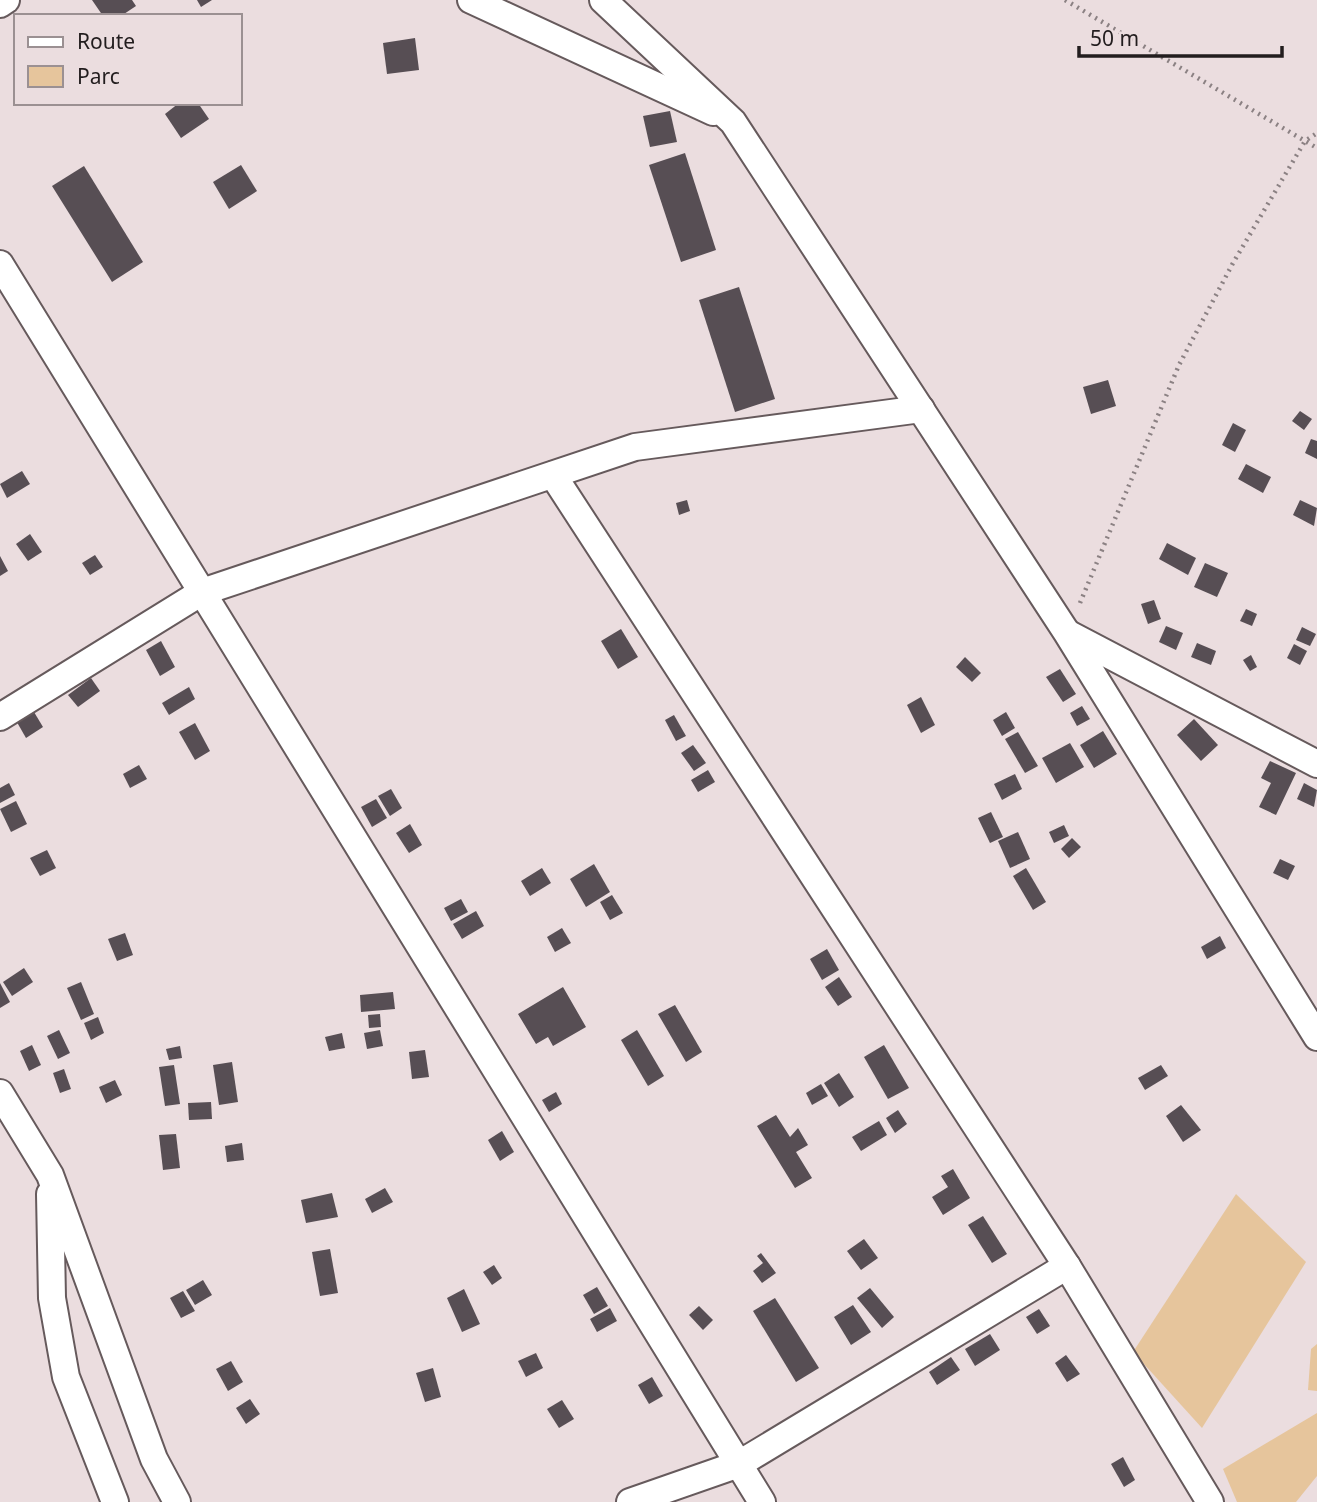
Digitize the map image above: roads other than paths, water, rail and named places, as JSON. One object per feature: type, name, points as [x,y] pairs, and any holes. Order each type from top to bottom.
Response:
[{"type":"street","points":[[0,4],[6,0]]},
{"type":"street","points":[[471,0],[733,122]]},
{"type":"street","points":[[603,0],[733,122],[1067,633],[1317,1037]]},
{"type":"street","points":[[0,264],[762,1502]]},
{"type":"street","points":[[0,717],[202,593],[635,447],[921,409]]},
{"type":"street","points":[[553,475],[1067,1266],[1210,1502]]},
{"type":"street","points":[[1067,633],[1317,764]]},
{"type":"street","points":[[0,1093],[50,1175],[154,1460],[177,1502]]},
{"type":"street","points":[[50,1175],[52,1298],[66,1377],[115,1502]]},
{"type":"street","points":[[630,1502],[738,1464],[1067,1266]]}]
